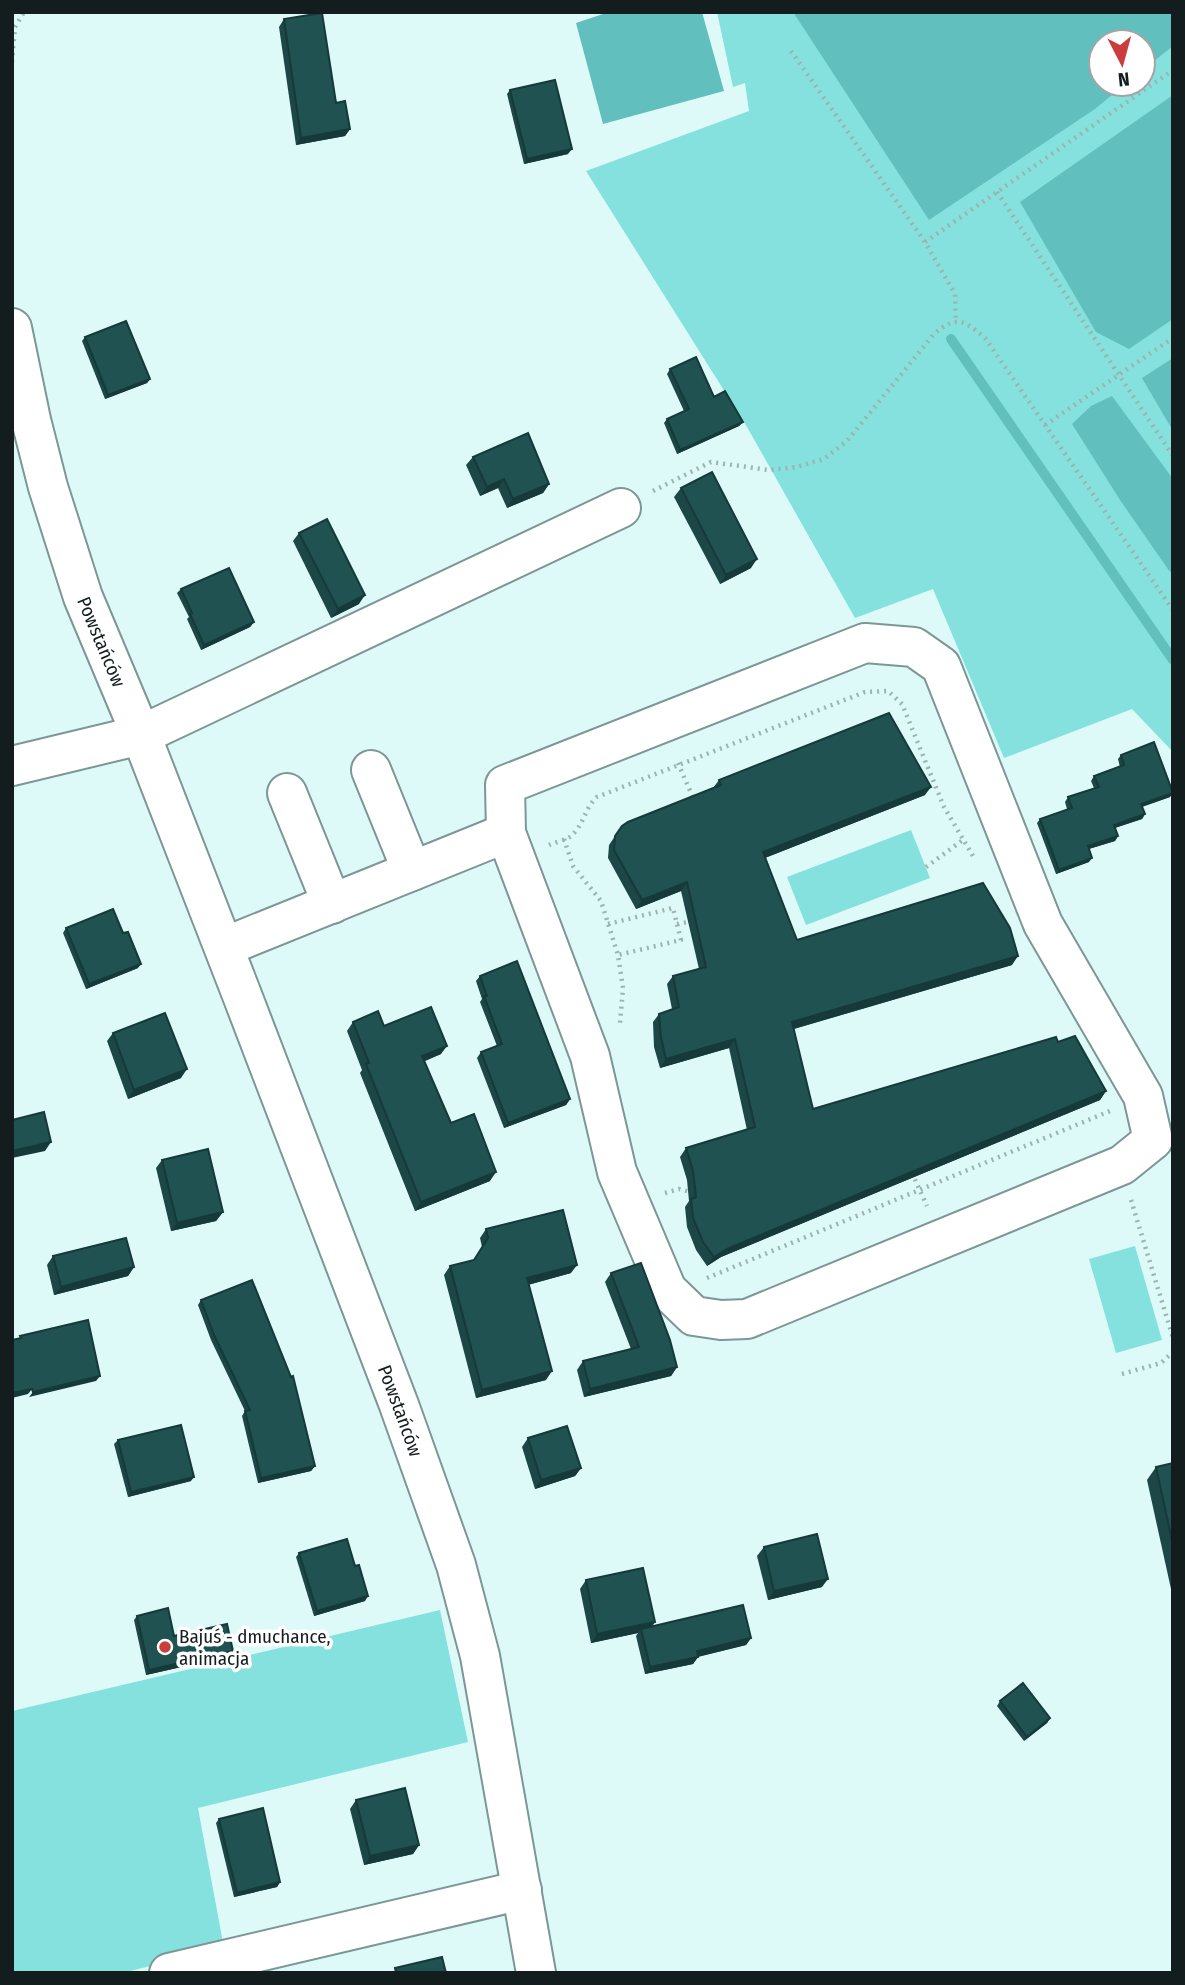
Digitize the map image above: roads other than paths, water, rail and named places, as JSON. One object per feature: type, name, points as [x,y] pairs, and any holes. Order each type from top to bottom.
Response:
[{"type":"street","name":"Powstańców","points":[[12,328],[31,420],[52,500],[83,597],[141,735],[224,947],[400,1405],[457,1565],[480,1656],[536,1973]]},
{"type":"street","points":[[12,766],[141,735],[621,508]]},
{"type":"street","points":[[865,643],[914,647],[941,666],[1043,924],[1143,1096],[1153,1140],[1122,1165],[747,1319],[721,1320],[694,1316],[667,1290],[617,1172],[590,1056],[511,845],[505,785],[865,643]]},
{"type":"street","points":[[371,770],[412,871]]},
{"type":"street","points":[[288,793],[332,904]]},
{"type":"street","points":[[224,947],[412,871],[511,845]]},
{"type":"street","points":[[169,1973],[522,1890]]},
{"type":"waterway","points":[[951,339],[1173,660]]},
{"type":"place","name":"Bajuś - dmuchance, animacja","points":[[165,1647]]}]
